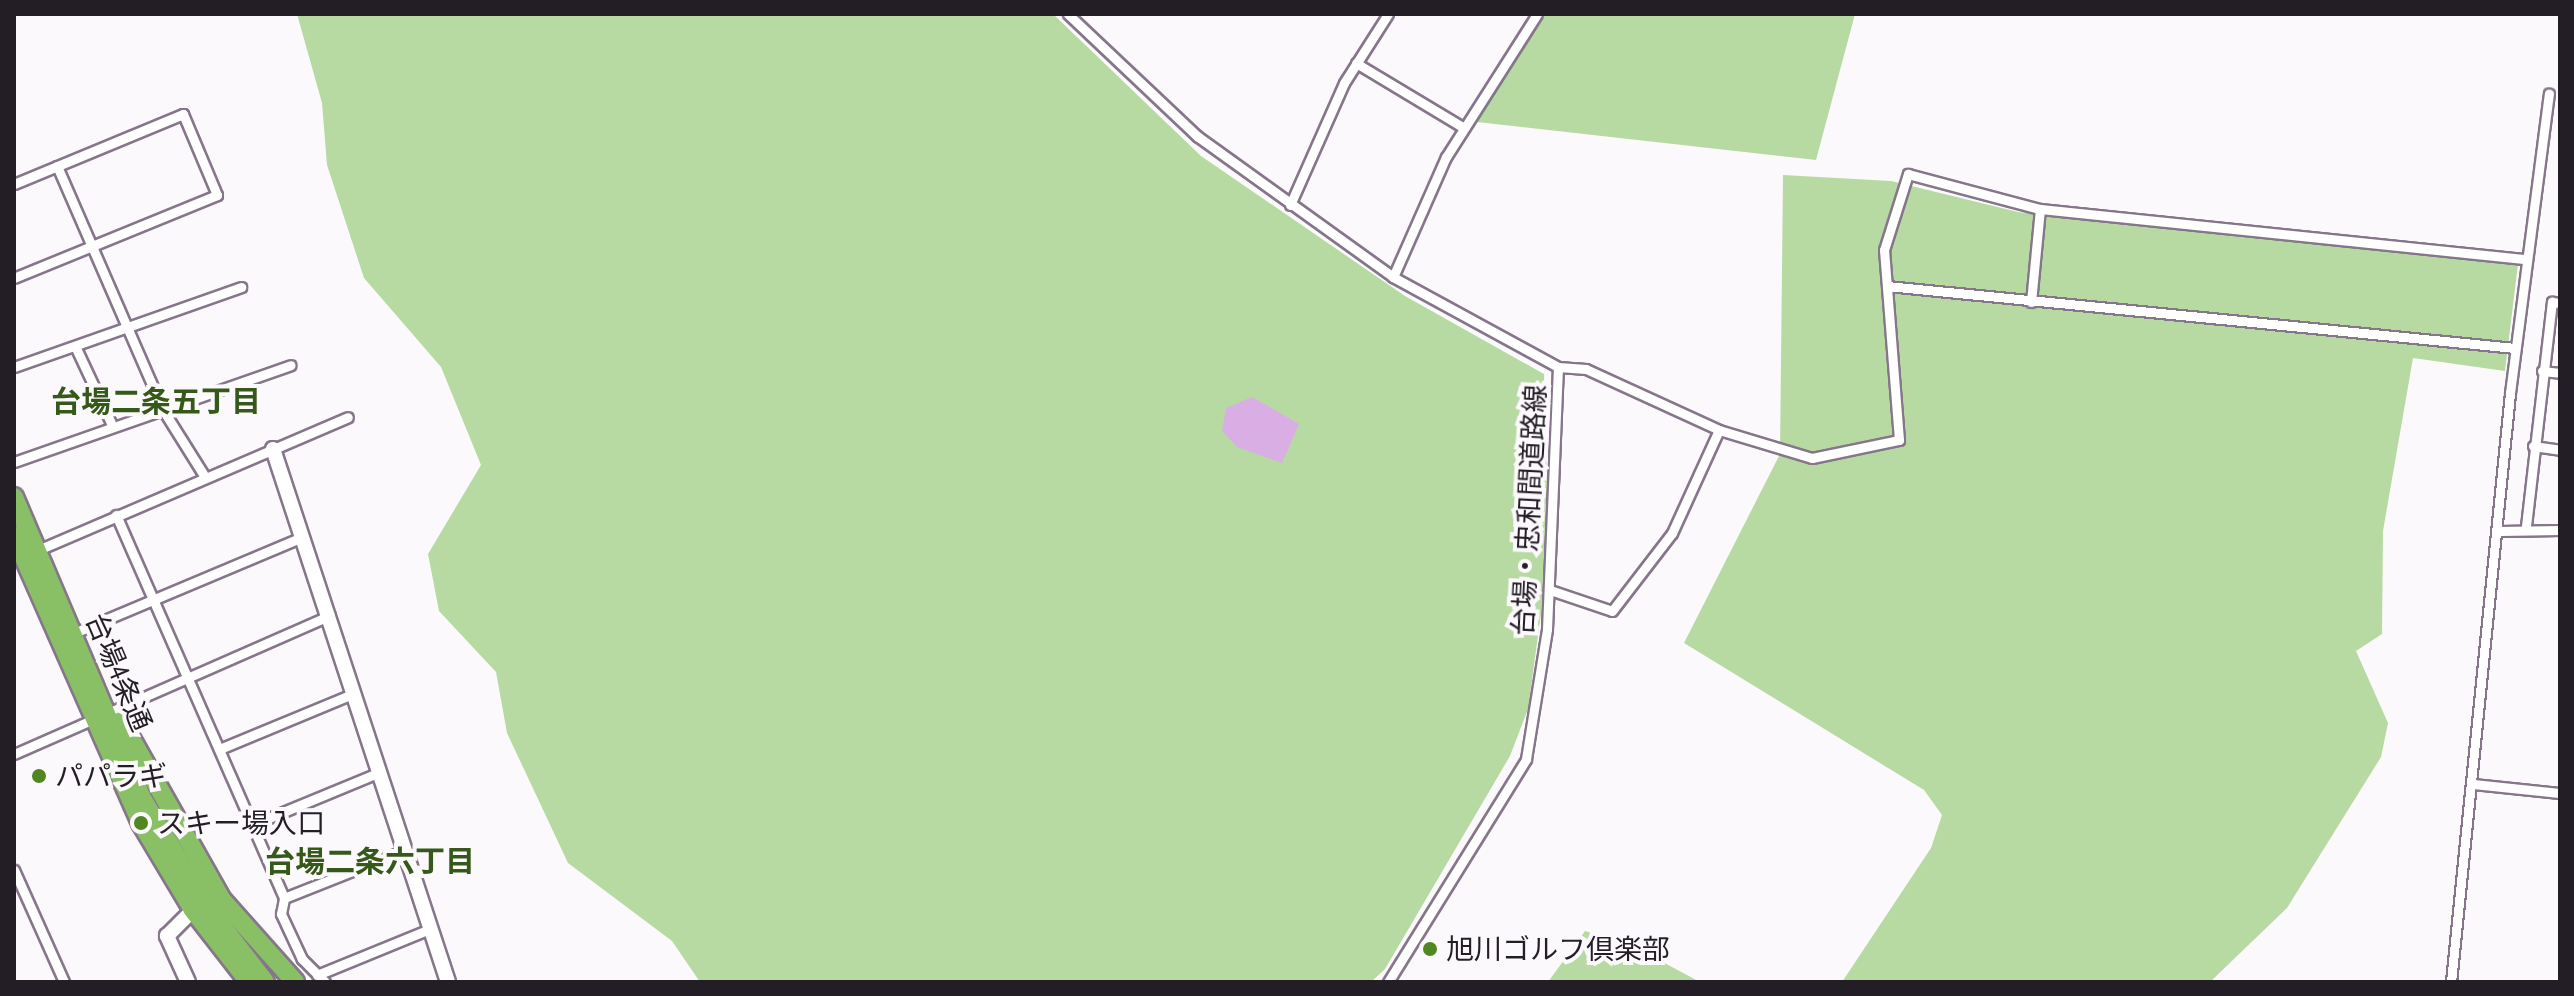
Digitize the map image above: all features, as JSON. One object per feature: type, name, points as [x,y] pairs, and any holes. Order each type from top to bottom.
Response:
[{"type":"highway","name":"台場4条通","points":[[14,497],[103,712]]},
{"type":"highway","name":"台場4条通","points":[[14,535],[103,712],[249,982]]},
{"type":"highway","points":[[38,550],[81,630],[103,712],[163,807],[237,982]]},
{"type":"highway","name":"台場4条通","points":[[206,904],[265,982]]},
{"type":"highway","points":[[206,904],[295,982]]},
{"type":"street","name":"台場・忠和間道路線","points":[[1068,14],[1197,136],[1290,205],[1393,277],[1558,367],[1550,590],[1526,759],[1388,982]]},
{"type":"street","points":[[1290,205],[1356,63],[1388,14]]},
{"type":"street","points":[[1393,277],[1464,128],[1537,14]]},
{"type":"street","points":[[1356,63],[1464,128]]},
{"type":"street","points":[[2451,982],[2500,531],[2515,348],[2549,94]]},
{"type":"street","points":[[14,184],[183,114],[217,195],[14,278]]},
{"type":"street","points":[[57,166],[163,410],[205,477]]},
{"type":"street","points":[[1558,367],[1586,369],[1719,430],[1812,458],[1899,440],[1884,250],[1908,174],[2040,209],[2526,259]]},
{"type":"street","points":[[2031,302],[2040,209]]},
{"type":"street","points":[[1887,286],[2515,348]]},
{"type":"street","points":[[14,367],[241,287]]},
{"type":"street","points":[[2526,526],[2552,302],[2560,303]]},
{"type":"street","points":[[75,346],[113,427]]},
{"type":"street","points":[[14,462],[291,365]]},
{"type":"street","points":[[2542,371],[2560,373]]},
{"type":"street","points":[[38,550],[348,417]]},
{"type":"street","points":[[1550,590],[1612,611],[1672,533],[1719,430]]},
{"type":"street","points":[[2533,446],[2560,450]]},
{"type":"street","points":[[273,449],[448,982]]},
{"type":"street","points":[[116,515],[254,824],[284,898],[281,914],[321,978],[430,929]]},
{"type":"street","points":[[2500,531],[2526,526],[2560,530]]},
{"type":"street","points":[[81,630],[302,537]]},
{"type":"street","points":[[14,754],[186,674],[330,615]]},
{"type":"street","points":[[222,748],[355,693]]},
{"type":"street","points":[[254,824],[380,772]]},
{"type":"street","points":[[2473,784],[2560,793]]},
{"type":"street","points":[[284,898],[405,850]]},
{"type":"street","points":[[14,870],[64,982]]},
{"type":"street","points":[[186,982],[167,936],[206,904]]},
{"type":"green space","name":"旭川ゴルフ倶楽部","points":[[297,14],[1053,14],[1201,156],[1405,296],[1544,374],[1549,555],[1528,709],[1510,756],[1385,969],[1371,982],[700,982],[672,941],[568,863],[507,733],[496,672],[439,611],[428,554],[481,465],[441,367],[364,278],[327,165],[322,103]]},
{"type":"green space","points":[[1537,14],[1855,14],[1816,160],[1468,121]]},
{"type":"green space","points":[[1783,175],[1891,181],[2018,212],[2518,264],[2505,371],[2413,358],[2383,531],[2382,634],[2356,651],[2388,723],[2381,757],[2287,908],[2210,982],[1842,982],[1931,848],[1942,815],[1924,790],[1684,643],[1780,454]]},
{"type":"green space","points":[[1585,931],[1629,944],[1700,982],[1548,982]]},
{"type":"shaded area","points":[[1252,397],[1299,424],[1282,463],[1237,447],[1222,431],[1226,408]]},
{"type":"place","name":"パパラギ","points":[[39,776]]},
{"type":"place","name":"スキー場入口","points":[[141,823]]},
{"type":"place","name":"旭川ゴルフ倶楽部","points":[[1430,949]]},
{"type":"district","name":"台場二条五丁目","points":[[156,401]]},
{"type":"district","name":"台場二条六丁目","points":[[370,861]]}]
